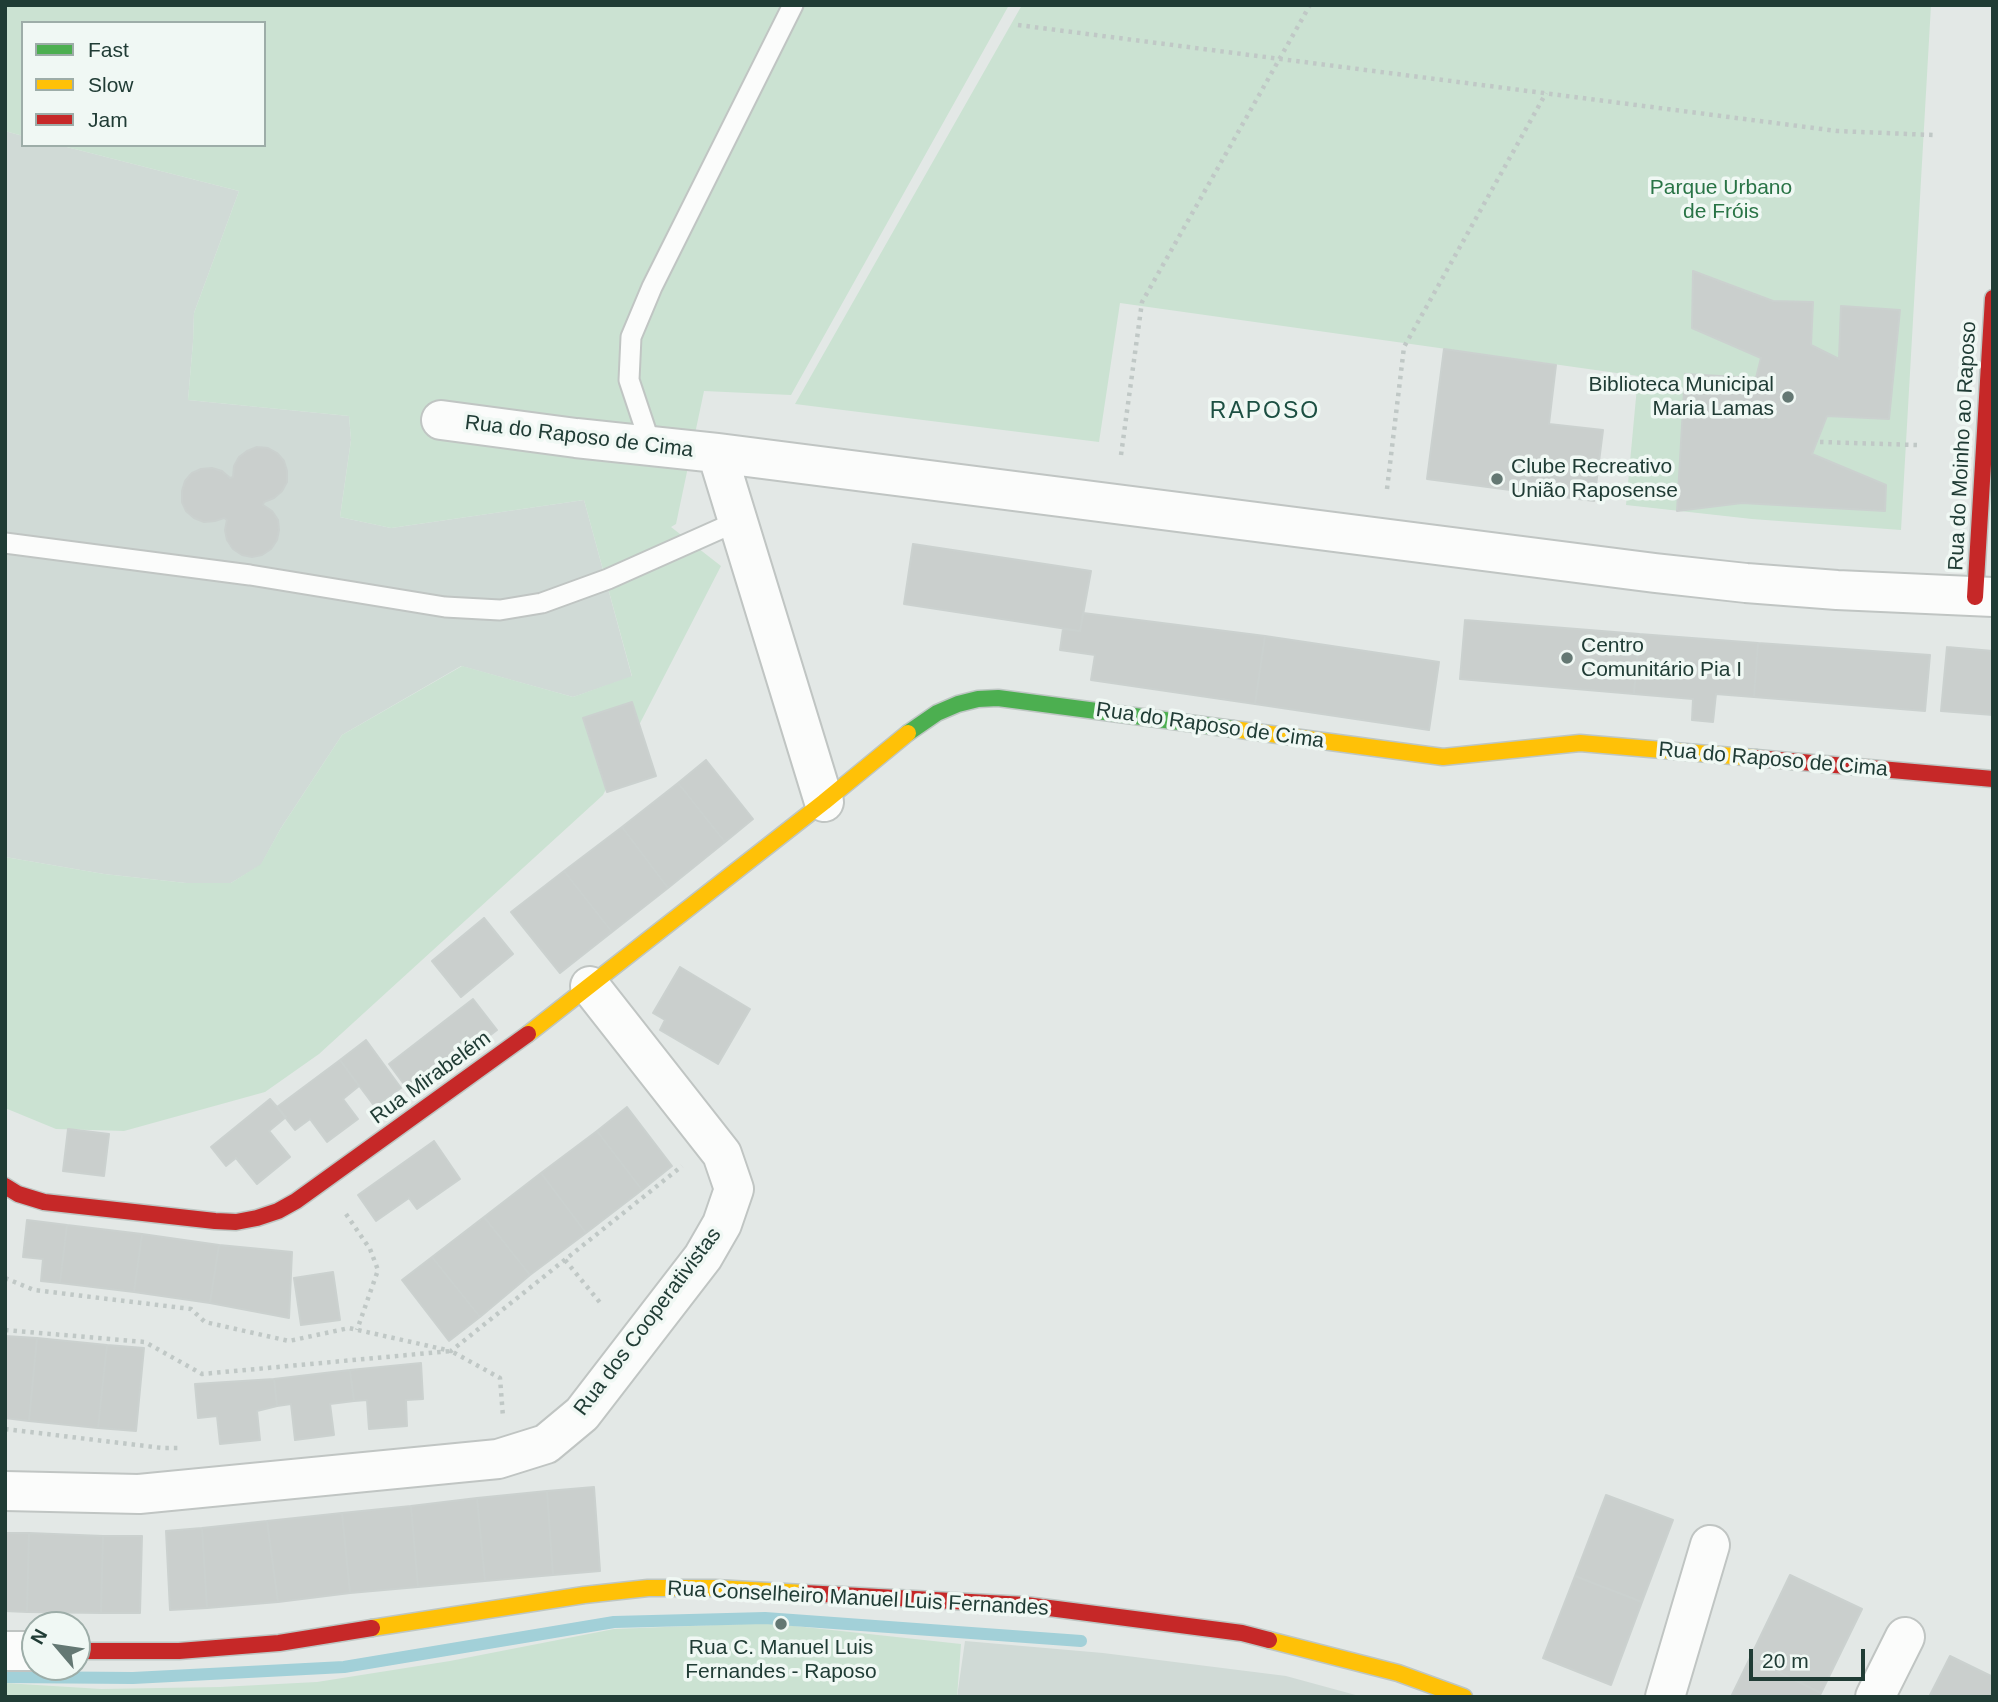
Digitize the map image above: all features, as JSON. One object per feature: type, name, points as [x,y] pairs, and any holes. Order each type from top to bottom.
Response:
[{"type":"street","name":"Rua do Moinho ao Raposo","points":[[1984,597],[1993,298]]},
{"type":"street","name":"Rua do Raposo de Cima","points":[[441,420],[1655,573],[1837,590],[1984,597]]},
{"type":"street","name":"Rua do Raposo de Cima","points":[[717,453],[824,802],[919,724],[937,713],[978,699],[998,698],[1443,757],[1580,743],[1993,779]]},
{"type":"street","name":"Rua Mirabelém","points":[[5,1186],[18,1194],[44,1202],[236,1222],[278,1211],[296,1201],[512,1046],[824,802]]},
{"type":"street","name":"Rua dos Cooperativistas","points":[[5,1491],[139,1494],[498,1459],[546,1444],[582,1414],[703,1257],[722,1224],[734,1189],[722,1154],[713,1141],[590,986]]},
{"type":"street","points":[[1665,1697],[1710,1545]]},
{"type":"street","name":"Rua Conselheiro Manuel Luis Fernandes","points":[[91,1651],[179,1651],[279,1643],[584,1595],[648,1588],[715,1588],[1026,1605],[1242,1633],[1398,1674],[1464,1697]]},
{"type":"street","points":[[1875,1697],[1905,1637]]},
{"type":"lane","points":[[651,446],[629,380],[631,337],[652,287],[793,5]]},
{"type":"lane","points":[[5,543],[250,575],[445,607],[500,610],[542,603],[608,579],[738,521]]},
{"type":"path","points":[[1121,455],[1142,302],[1310,5]]},
{"type":"path","points":[[1018,25],[1837,131],[1933,135]]},
{"type":"path","points":[[1387,489],[1404,347],[1546,93]]},
{"type":"path","points":[[1820,442],[1917,445]]},
{"type":"path","points":[[5,1330],[145,1342],[202,1374],[451,1350],[713,1141]]},
{"type":"path","points":[[324,1181],[370,1249],[378,1270],[357,1330]]},
{"type":"path","points":[[565,1260],[603,1305]]},
{"type":"path","points":[[5,1278],[34,1290],[191,1309],[205,1322],[289,1341],[349,1328],[451,1350],[500,1378],[506,1457]]},
{"type":"path","points":[[5,1429],[162,1448],[183,1448]]},
{"type":"shaded area","points":[[5,131],[21,135],[21,147],[67,147],[239,191],[194,313],[188,400],[349,416],[351,440],[340,517],[391,528],[584,500],[632,677],[573,697],[461,666],[342,735],[281,828],[261,865],[231,883],[186,883],[104,874],[5,857]]},
{"type":"shaded area","points":[[965,1641],[1103,1653],[1286,1676],[1363,1697],[957,1697]]},
{"type":"green space","points":[[5,5],[1009,5],[791,395],[704,391],[676,524],[671,527],[721,566],[603,795],[319,1054],[265,1092],[124,1131],[56,1129],[5,1108],[5,857],[104,874],[186,883],[231,883],[261,864],[281,828],[342,735],[462,666],[573,697],[632,676],[584,500],[391,528],[340,517],[351,440],[349,416],[188,400],[194,313],[239,191],[67,147],[266,147],[266,21],[21,21],[21,135],[5,131]]},
{"type":"green space","name":"Parque Urbano de Fróis","points":[[1022,5],[1931,5],[1901,530],[1752,519],[1626,505],[1638,376],[1120,303],[1099,442],[795,404]]},
{"type":"green space","points":[[767,1623],[961,1644],[957,1697],[5,1697],[5,1683],[101,1689],[317,1682],[450,1661],[614,1629]]},
{"type":"building","name":"Biblioteca Municipal Maria Lamas","points":[[1693,271],[1773,301],[1813,302],[1811,345],[1839,359],[1841,306],[1900,310],[1889,419],[1827,416],[1812,454],[1886,485],[1885,511],[1742,503],[1677,511],[1685,374],[1756,378],[1761,358],[1692,328]]},
{"type":"building","points":[[1444,349],[1556,365],[1549,424],[1603,430],[1594,501],[1427,479]]},
{"type":"building","points":[[257,447],[268,448],[284,461],[287,482],[282,491],[263,505],[272,511],[278,520],[277,540],[271,549],[252,557],[233,549],[227,540],[227,520],[224,518],[204,522],[186,511],[182,502],[182,491],[185,481],[192,473],[201,469],[212,468],[222,471],[230,478],[233,477],[234,466],[239,457]]},
{"type":"building","points":[[913,544],[1091,571],[1080,631],[904,604]]},
{"type":"building","points":[[1083,613],[1265,636],[1255,704],[1091,680],[1095,655],[1060,650],[1063,629],[1080,631]]},
{"type":"building","points":[[1465,620],[1639,634],[1634,694],[1460,679]]},
{"type":"building","points":[[1639,634],[1758,643],[1754,697],[1716,694],[1713,722],[1692,720],[1693,699],[1634,694]]},
{"type":"building","points":[[1265,636],[1439,662],[1429,730],[1255,704]]},
{"type":"building","points":[[1758,643],[1930,655],[1925,711],[1754,697]]},
{"type":"building","points":[[1947,647],[1993,651],[1993,715],[1941,711]]},
{"type":"building","points":[[632,702],[656,776],[607,792],[583,718]]},
{"type":"building","points":[[706,760],[753,819],[725,842],[678,783]]},
{"type":"building","points":[[678,783],[725,842],[668,888],[622,827]]},
{"type":"building","points":[[622,827],[668,888],[612,932],[564,871]]},
{"type":"building","points":[[564,871],[612,932],[560,973],[511,912]]},
{"type":"building","points":[[484,918],[513,954],[461,997],[432,961]]},
{"type":"building","points":[[680,967],[750,1009],[718,1064],[660,1030],[665,1020],[653,1013]]},
{"type":"building","points":[[473,999],[497,1030],[412,1095],[389,1064]]},
{"type":"building","points":[[366,1040],[401,1088],[375,1107],[340,1060]]},
{"type":"building","points":[[340,1060],[359,1086],[343,1099],[358,1119],[327,1142],[310,1119],[295,1130],[277,1107]]},
{"type":"building","points":[[270,1099],[286,1117],[269,1131],[290,1157],[257,1184],[236,1158],[226,1166],[211,1147]]},
{"type":"building","points":[[627,1107],[672,1166],[642,1190],[597,1131]]},
{"type":"building","points":[[68,1129],[109,1134],[104,1176],[63,1171]]},
{"type":"building","points":[[597,1131],[642,1190],[586,1233],[541,1173]]},
{"type":"building","points":[[434,1141],[460,1179],[417,1209],[409,1198],[376,1221],[358,1195]]},
{"type":"building","points":[[541,1173],[586,1233],[530,1275],[484,1217]]},
{"type":"building","points":[[484,1217],[530,1275],[480,1317],[432,1257]]},
{"type":"building","points":[[27,1220],[67,1225],[60,1283],[41,1281],[43,1259],[23,1257]]},
{"type":"building","points":[[67,1225],[142,1234],[134,1292],[60,1283]]},
{"type":"building","points":[[142,1234],[219,1245],[210,1303],[134,1292]]},
{"type":"building","points":[[219,1245],[292,1252],[289,1318],[210,1303]]},
{"type":"building","points":[[432,1257],[480,1317],[449,1341],[402,1280]]},
{"type":"building","points":[[333,1272],[340,1320],[301,1325],[294,1278]]},
{"type":"building","points":[[5,1336],[37,1338],[29,1421],[5,1418]]},
{"type":"building","points":[[37,1338],[107,1345],[98,1428],[29,1421]]},
{"type":"building","points":[[107,1345],[144,1348],[136,1431],[98,1428]]},
{"type":"building","points":[[421,1363],[423,1399],[406,1400],[407,1426],[369,1429],[367,1400],[354,1401],[350,1370]]},
{"type":"building","points":[[350,1370],[354,1401],[330,1404],[334,1435],[295,1440],[291,1404],[277,1406],[274,1379]]},
{"type":"building","points":[[274,1379],[277,1406],[257,1411],[260,1440],[220,1444],[217,1416],[198,1418],[195,1384]]},
{"type":"building","points":[[594,1487],[600,1571],[553,1575],[547,1491]]},
{"type":"building","points":[[547,1491],[553,1575],[485,1581],[477,1498]]},
{"type":"building","points":[[1606,1495],[1673,1520],[1642,1602],[1575,1576]]},
{"type":"building","points":[[477,1498],[485,1581],[418,1587],[411,1506]]},
{"type":"building","points":[[411,1506],[418,1587],[350,1593],[342,1513]]},
{"type":"building","points":[[342,1513],[350,1593],[278,1602],[267,1521]]},
{"type":"building","points":[[267,1521],[278,1602],[207,1608],[202,1528]]},
{"type":"building","points":[[202,1528],[207,1608],[170,1610],[166,1531]]},
{"type":"building","points":[[5,1533],[29,1533],[27,1611],[5,1611]]},
{"type":"building","points":[[29,1533],[103,1536],[101,1613],[27,1611]]},
{"type":"building","points":[[103,1536],[142,1536],[140,1613],[101,1613]]},
{"type":"building","points":[[1790,1575],[1862,1609],[1821,1693],[1750,1658]]},
{"type":"building","points":[[1575,1576],[1642,1602],[1611,1685],[1543,1658]]},
{"type":"building","points":[[1950,1656],[1993,1677],[1993,1697],[1929,1697]]},
{"type":"building","points":[[1750,1658],[1821,1693],[1819,1697],[1731,1697]]},
{"type":"waterway","points":[[5,1677],[133,1678],[344,1667],[614,1622],[765,1618],[1081,1641]]},
{"type":"traffic: fast","points":[[908,733],[937,713],[958,704],[998,698],[1233,729]]},
{"type":"traffic: slow","points":[[1233,729],[1443,757],[1580,743],[1756,758]]},
{"type":"traffic: slow","points":[[528,1034],[908,733]]},
{"type":"traffic: slow","points":[[372,1628],[584,1595],[648,1588],[715,1588],[804,1593]]},
{"type":"traffic: slow","points":[[1269,1640],[1398,1673],[1464,1697]]},
{"type":"traffic: jam","points":[[1975,597],[1993,298]]},
{"type":"traffic: jam","points":[[1756,758],[1993,779]]},
{"type":"traffic: jam","points":[[5,1186],[18,1194],[44,1202],[215,1221],[236,1222],[257,1218],[296,1201],[528,1034]]},
{"type":"traffic: jam","points":[[804,1593],[1026,1605],[1242,1633],[1269,1640]]},
{"type":"traffic: jam","points":[[91,1651],[179,1651],[279,1643],[372,1628]]},
{"type":"place","name":"Biblioteca Municipal Maria Lamas","points":[[1788,397]]},
{"type":"place","name":"Clube Recreativo União Raposense","points":[[1497,479]]},
{"type":"place","name":"Centro Comunitário Pia I","points":[[1567,658]]},
{"type":"place","name":"Rua C. Manuel Luis Fernandes - Raposo","points":[[781,1624]]},
{"type":"district","name":"RAPOSO","points":[[1265,412]]}]
